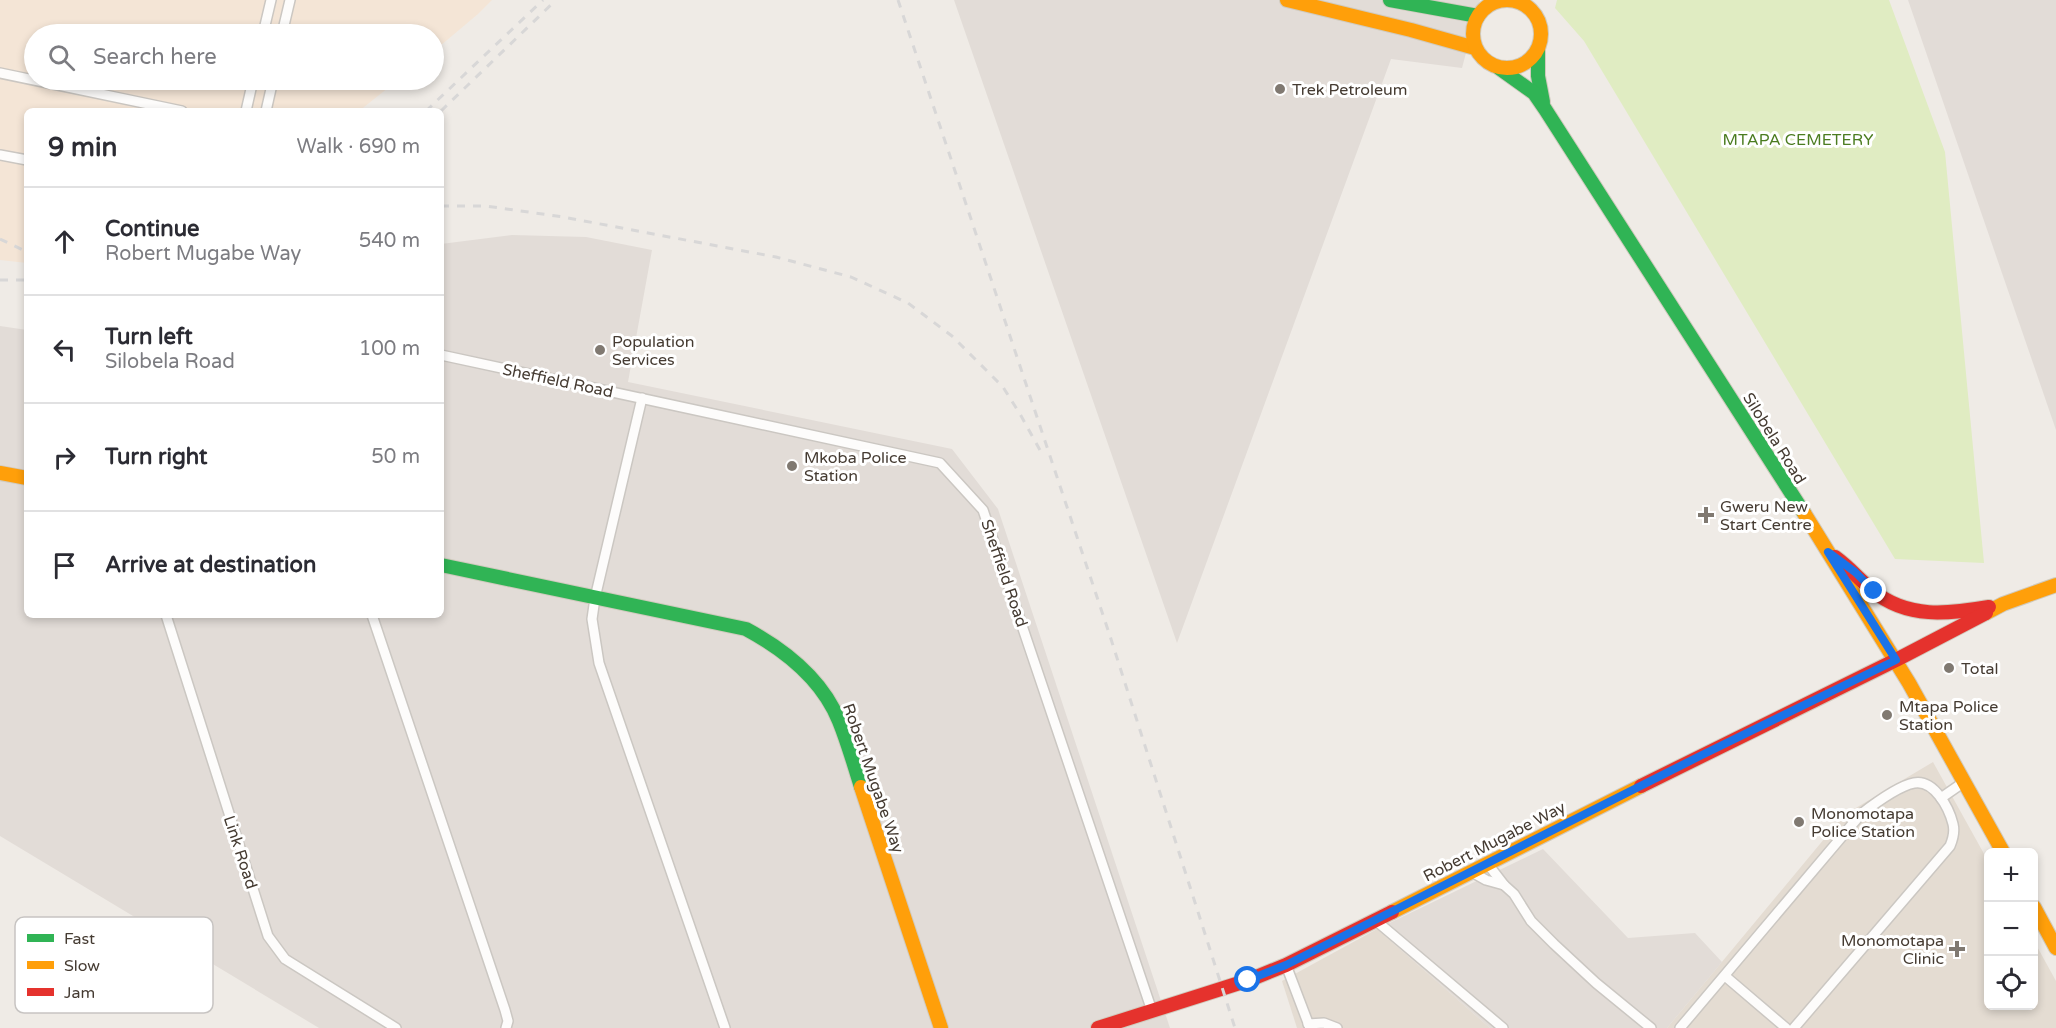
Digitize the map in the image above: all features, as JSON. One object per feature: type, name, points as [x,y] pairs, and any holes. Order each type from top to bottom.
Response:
[{"type":"street","points":[[265,24],[271,0]]},
{"type":"street","points":[[284,24],[290,0]]},
{"type":"street","points":[[1287,0],[1475,48]]},
{"type":"street","points":[[1390,0],[1478,16]]},
{"type":"street","points":[[1507,0],[1532,6],[1540,27],[1539,45],[1536,53],[1523,64],[1516,67],[1499,68],[1485,61],[1475,48],[1473,29],[1478,16],[1486,8],[1496,2],[1507,0]]},
{"type":"street","name":"Silobela Road","points":[[1539,45],[1536,66],[1538,85],[1545,108]]},
{"type":"street","name":"Silobela Road","points":[[1499,68],[1534,93],[1545,108],[1896,660],[2001,848]]},
{"type":"street","points":[[0,73],[24,78]]},
{"type":"street","points":[[81,90],[168,108]]},
{"type":"street","points":[[247,108],[251,90]]},
{"type":"street","points":[[267,108],[271,90]]},
{"type":"street","points":[[0,155],[24,159]]},
{"type":"street","name":"Sheffield Road","points":[[444,356],[940,463],[983,510],[1152,1011]]},
{"type":"street","points":[[642,398],[592,619],[599,663],[725,1028]]},
{"type":"street","points":[[0,473],[24,477]]},
{"type":"street","points":[[1828,552],[1855,572],[1874,591],[1914,612],[1940,615],[2003,604],[2056,585]]},
{"type":"street","name":"Robert Mugabe Way","points":[[444,566],[746,629],[768,640],[786,653],[818,684],[831,702],[839,721],[941,1028]]},
{"type":"street","name":"Robert Mugabe Way","points":[[1098,1028],[1248,980],[1286,965],[1487,862],[1896,660],[2003,604]]},
{"type":"street","name":"Link Road","points":[[167,618],[268,936],[285,959],[396,1028]]},
{"type":"street","points":[[373,618],[505,1010],[508,1021],[506,1028]]},
{"type":"street","points":[[1941,798],[1964,782]]},
{"type":"street","points":[[1680,1028],[1862,814],[1871,806],[1915,783],[1924,784],[1941,798],[1953,824],[1954,836],[1950,846],[1794,1028]]},
{"type":"street","points":[[1487,862],[1504,885],[1514,894],[1531,921],[1596,983],[1651,1028]]},
{"type":"street","points":[[1470,871],[1486,880],[1504,885]]},
{"type":"street","points":[[2038,914],[2056,948]]},
{"type":"street","points":[[1374,919],[1503,1028]]},
{"type":"street","points":[[1286,965],[1309,1026],[1324,1023],[1337,1028]]},
{"type":"street","points":[[1725,976],[1786,1028]]},
{"type":"shaded area","points":[[0,0],[492,0],[444,43],[444,24],[24,24],[24,90],[385,90],[363,108],[24,108],[24,263],[0,260]]},
{"type":"shaded area","points":[[954,0],[1480,0],[1462,68],[1391,59],[1177,643]]},
{"type":"shaded area","points":[[1908,0],[2056,0],[2056,430]]},
{"type":"shaded area","points":[[512,235],[586,237],[652,250],[628,382],[952,449],[998,509],[1170,1028],[319,1028],[213,964],[213,917],[135,917],[0,836],[0,326],[24,330],[24,618],[444,618],[444,244]]},
{"type":"shaded area","points":[[1933,762],[1984,854],[1984,1010],[2038,1010],[2038,948],[2056,981],[2056,1028],[1667,1028],[1844,815]]},
{"type":"shaded area","points":[[1543,849],[1628,938],[1695,933],[1722,962],[1667,1028],[1490,1028],[1377,929]]},
{"type":"shaded area","points":[[1377,929],[1490,1028],[1297,1028],[1282,981]]},
{"type":"green space","name":"MTAPA CEMETERY","points":[[1557,0],[1889,0],[1945,152],[1984,563],[1895,559],[1584,41],[1555,8]]},
{"type":"railway","points":[[429,108],[543,0]]},
{"type":"railway","points":[[444,108],[556,0]]},
{"type":"railway","points":[[898,0],[1110,636],[1235,1028]]},
{"type":"railway","points":[[444,206],[486,206],[563,217],[776,257],[851,277],[908,303],[952,336],[1003,387],[1041,452]]},
{"type":"railway","points":[[0,239],[24,251]]},
{"type":"railway","points":[[0,280],[24,280]]},
{"type":"traffic: fast","points":[[1390,0],[1478,16]]},
{"type":"traffic: fast","points":[[1538,50],[1538,76],[1543,102]]},
{"type":"traffic: fast","points":[[1499,68],[1534,93],[1545,109],[1804,513]]},
{"type":"traffic: fast","points":[[444,566],[746,629],[788,656],[823,692],[839,721],[861,787]]},
{"type":"traffic: slow","points":[[1287,0],[1475,48]]},
{"type":"traffic: slow","points":[[1507,0],[1520,3],[1531,10],[1538,21],[1541,34],[1538,47],[1531,58],[1520,65],[1507,68],[1494,65],[1483,58],[1476,47],[1473,34],[1476,21],[1483,10],[1494,3],[1507,0]]},
{"type":"traffic: slow","points":[[0,473],[24,477]]},
{"type":"traffic: slow","points":[[1804,513],[1909,683],[2001,848]]},
{"type":"traffic: slow","points":[[1986,613],[2003,604],[2056,585]]},
{"type":"traffic: slow","points":[[1392,912],[1641,786]]},
{"type":"traffic: slow","points":[[861,787],[941,1028]]},
{"type":"traffic: slow","points":[[2038,914],[2056,948]]},
{"type":"traffic: jam","points":[[1835,557],[1873,591],[1900,606],[1929,612],[1989,607]]},
{"type":"traffic: jam","points":[[1641,786],[1986,613]]},
{"type":"traffic: jam","points":[[1098,1028],[1249,980],[1286,965],[1392,912]]},
{"type":"place","name":"Trek Petroleum","points":[[1280,89]]},
{"type":"place","name":"Population Services","points":[[600,350]]},
{"type":"place","name":"Mkoba Police Station","points":[[792,466]]},
{"type":"place","name":"Gweru New Start Centre","points":[[1706,515]]},
{"type":"place","name":"Total","points":[[1949,668]]},
{"type":"place","name":"Mtapa Police Station","points":[[1887,715]]},
{"type":"place","name":"Monomotapa Police Station","points":[[1799,822]]},
{"type":"place","name":"Monomotapa Clinic","points":[[1957,949]]},
{"type":"route","points":[[1248,980],[1286,965],[1896,660],[1828,552],[1845,563],[1874,591]]}]
